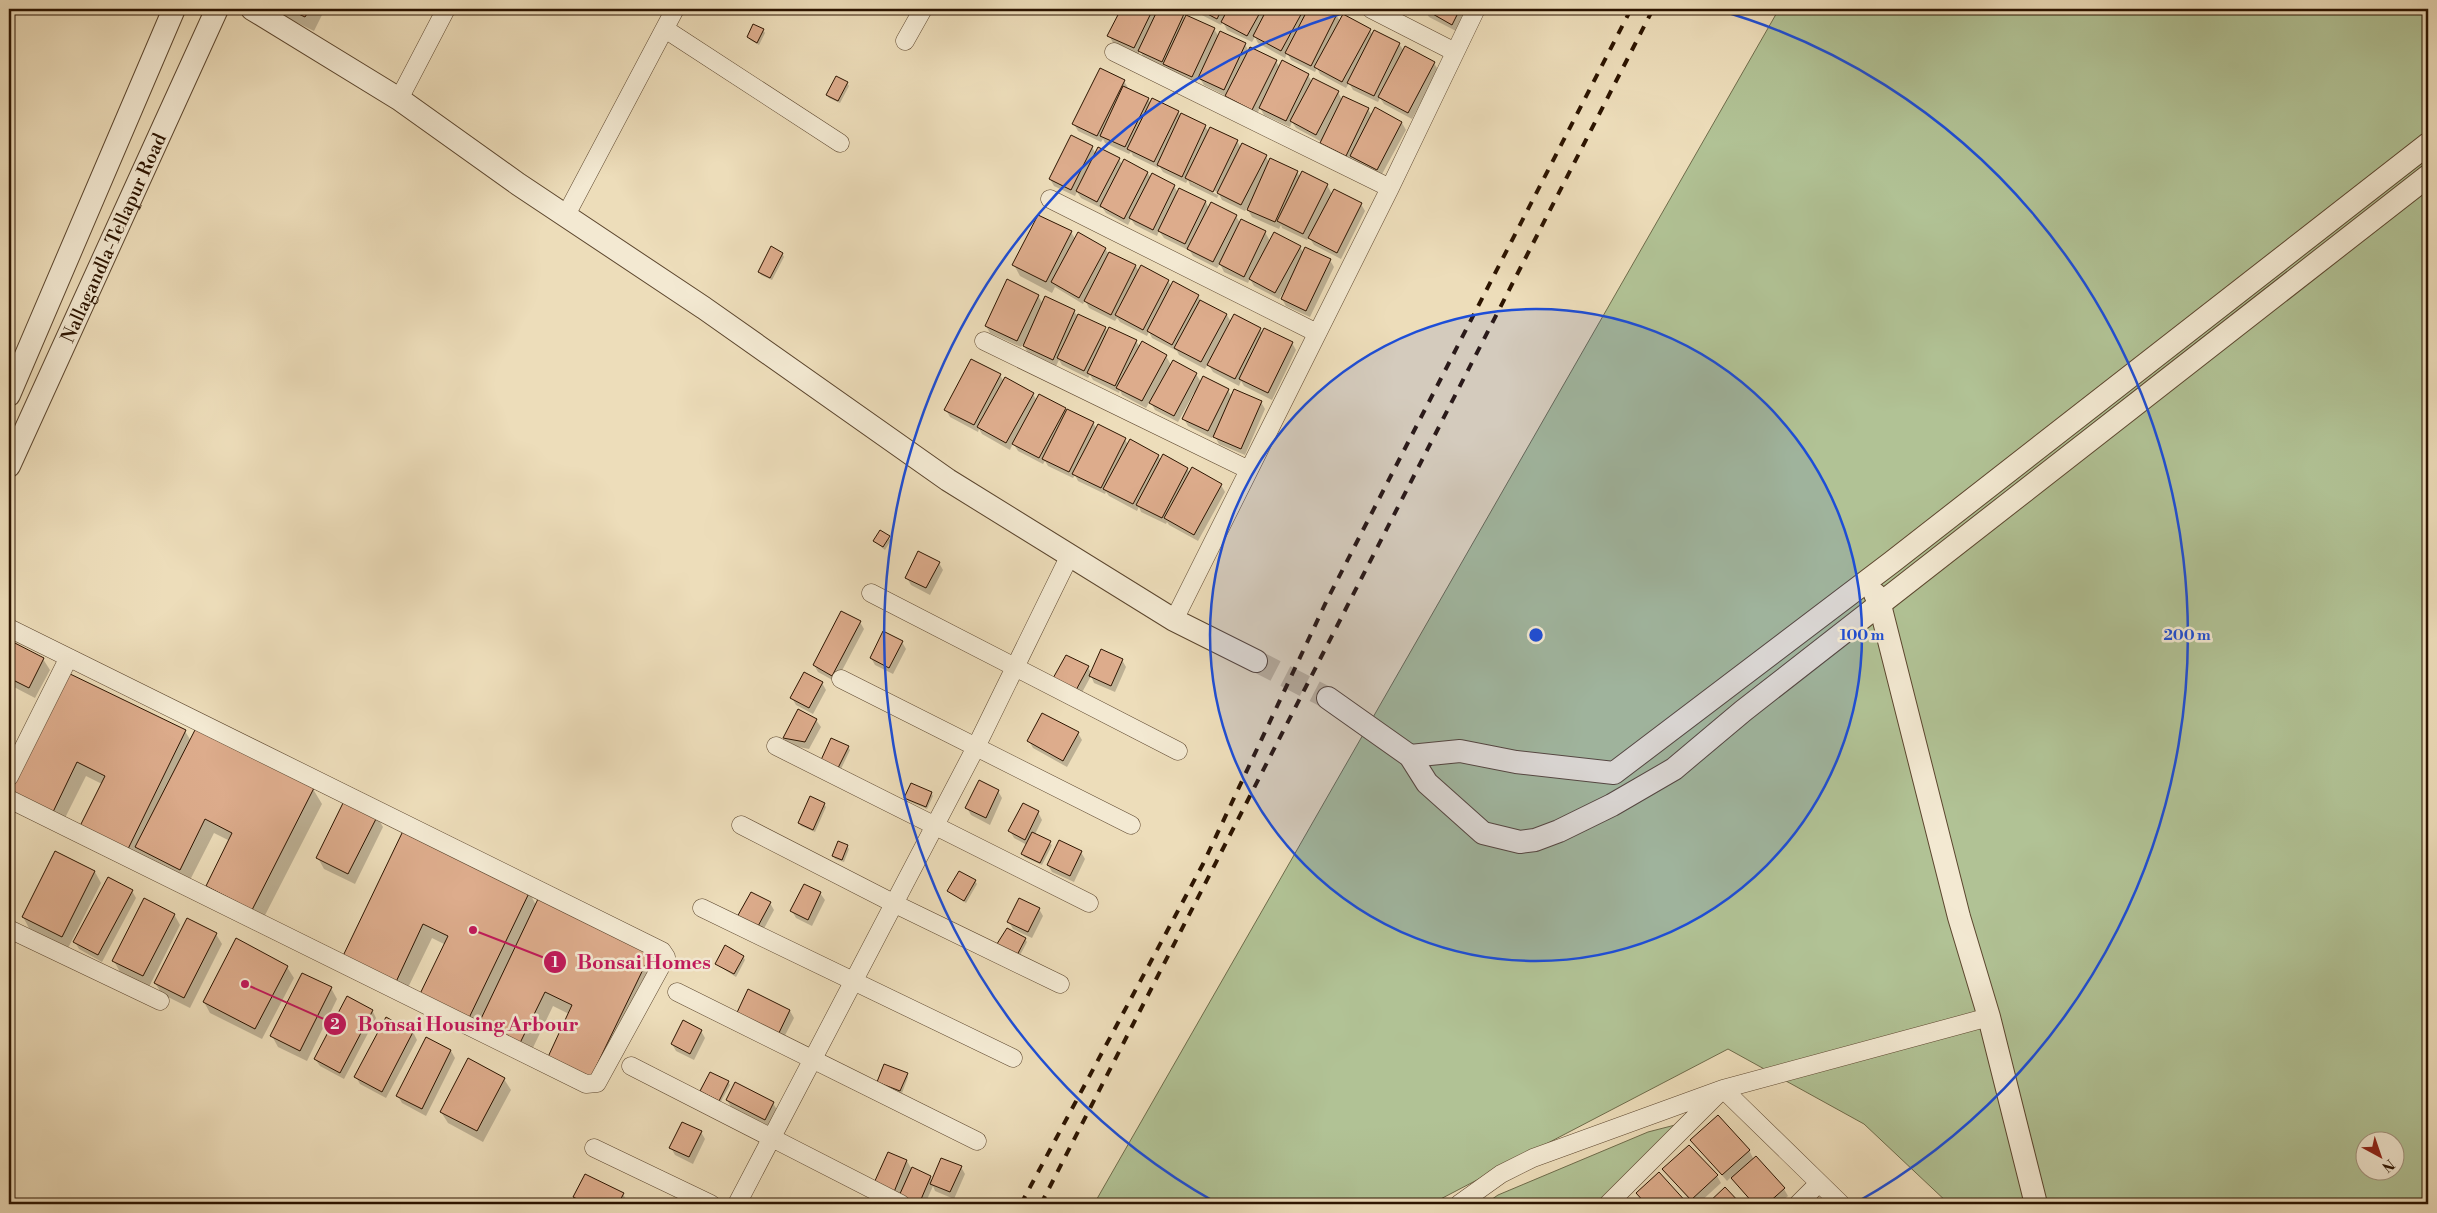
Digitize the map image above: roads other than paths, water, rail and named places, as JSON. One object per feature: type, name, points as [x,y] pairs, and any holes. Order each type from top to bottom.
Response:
[{"type":"street","name":"Nallagandla-Tellapur Road","points":[[9,395],[174,9]]},
{"type":"street","name":"Nallagandla-Tellapur Road","points":[[9,466],[217,9]]},
{"type":"street","points":[[252,9],[399,99],[518,184],[712,314],[948,480],[1069,557],[1174,620],[1256,661]]},
{"type":"street","points":[[399,99],[446,9]]},
{"type":"street","points":[[566,215],[675,9]]},
{"type":"street","points":[[905,41],[923,9]]},
{"type":"street","points":[[1371,9],[1455,52]]},
{"type":"street","points":[[1174,620],[1390,188],[1476,9]]},
{"type":"street","points":[[664,29],[840,143]]},
{"type":"street","points":[[1114,52],[1390,188]]},
{"type":"street","points":[[1410,756],[1460,751],[1516,762],[1614,773],[1868,580],[2428,144]]},
{"type":"street","points":[[1328,698],[1410,756],[1427,783],[1483,833],[1520,842],[1535,840],[1559,831],[1612,805],[1674,768],[1742,711],[2428,176]]},
{"type":"street","points":[[1050,199],[1317,333]]},
{"type":"street","points":[[984,341],[1249,470]]},
{"type":"street","points":[[737,1204],[976,747],[1069,557]]},
{"type":"street","points":[[1868,580],[1880,605],[1959,917],[1988,1017],[2036,1204]]},
{"type":"street","points":[[871,593],[1178,752]]},
{"type":"street","points":[[9,628],[68,659],[662,951],[666,957],[597,1083],[586,1084],[9,799]]},
{"type":"street","points":[[9,777],[68,659]]},
{"type":"street","points":[[841,678],[1131,825]]},
{"type":"street","points":[[776,746],[934,828],[1089,903]]},
{"type":"street","points":[[1612,805],[1614,773]]},
{"type":"street","points":[[741,825],[895,904],[1060,984]]},
{"type":"street","points":[[702,908],[1013,1058]]},
{"type":"street","points":[[9,928],[160,1001]]},
{"type":"street","points":[[677,992],[977,1142]]},
{"type":"street","points":[[1459,1204],[1501,1174],[1533,1158],[1723,1089],[1988,1017]]},
{"type":"street","points":[[631,1066],[901,1204]]},
{"type":"street","points":[[1723,1089],[1841,1204]]},
{"type":"street","points":[[1608,1204],[1723,1089]]},
{"type":"street","points":[[594,1148],[712,1204]]},
{"type":"street","points":[[1798,1204],[1819,1183]]},
{"type":"tunnel","points":[[1256,661],[1328,698]]},
{"type":"railway","points":[[1021,1204],[1203,864],[1327,600],[1631,9]]},
{"type":"railway","points":[[1041,1204],[1653,9]]},
{"type":"place","name":"Bonsai Homes","points":[[473,930]]},
{"type":"place","name":"Bonsai Housing Arbour","points":[[245,984]]}]
